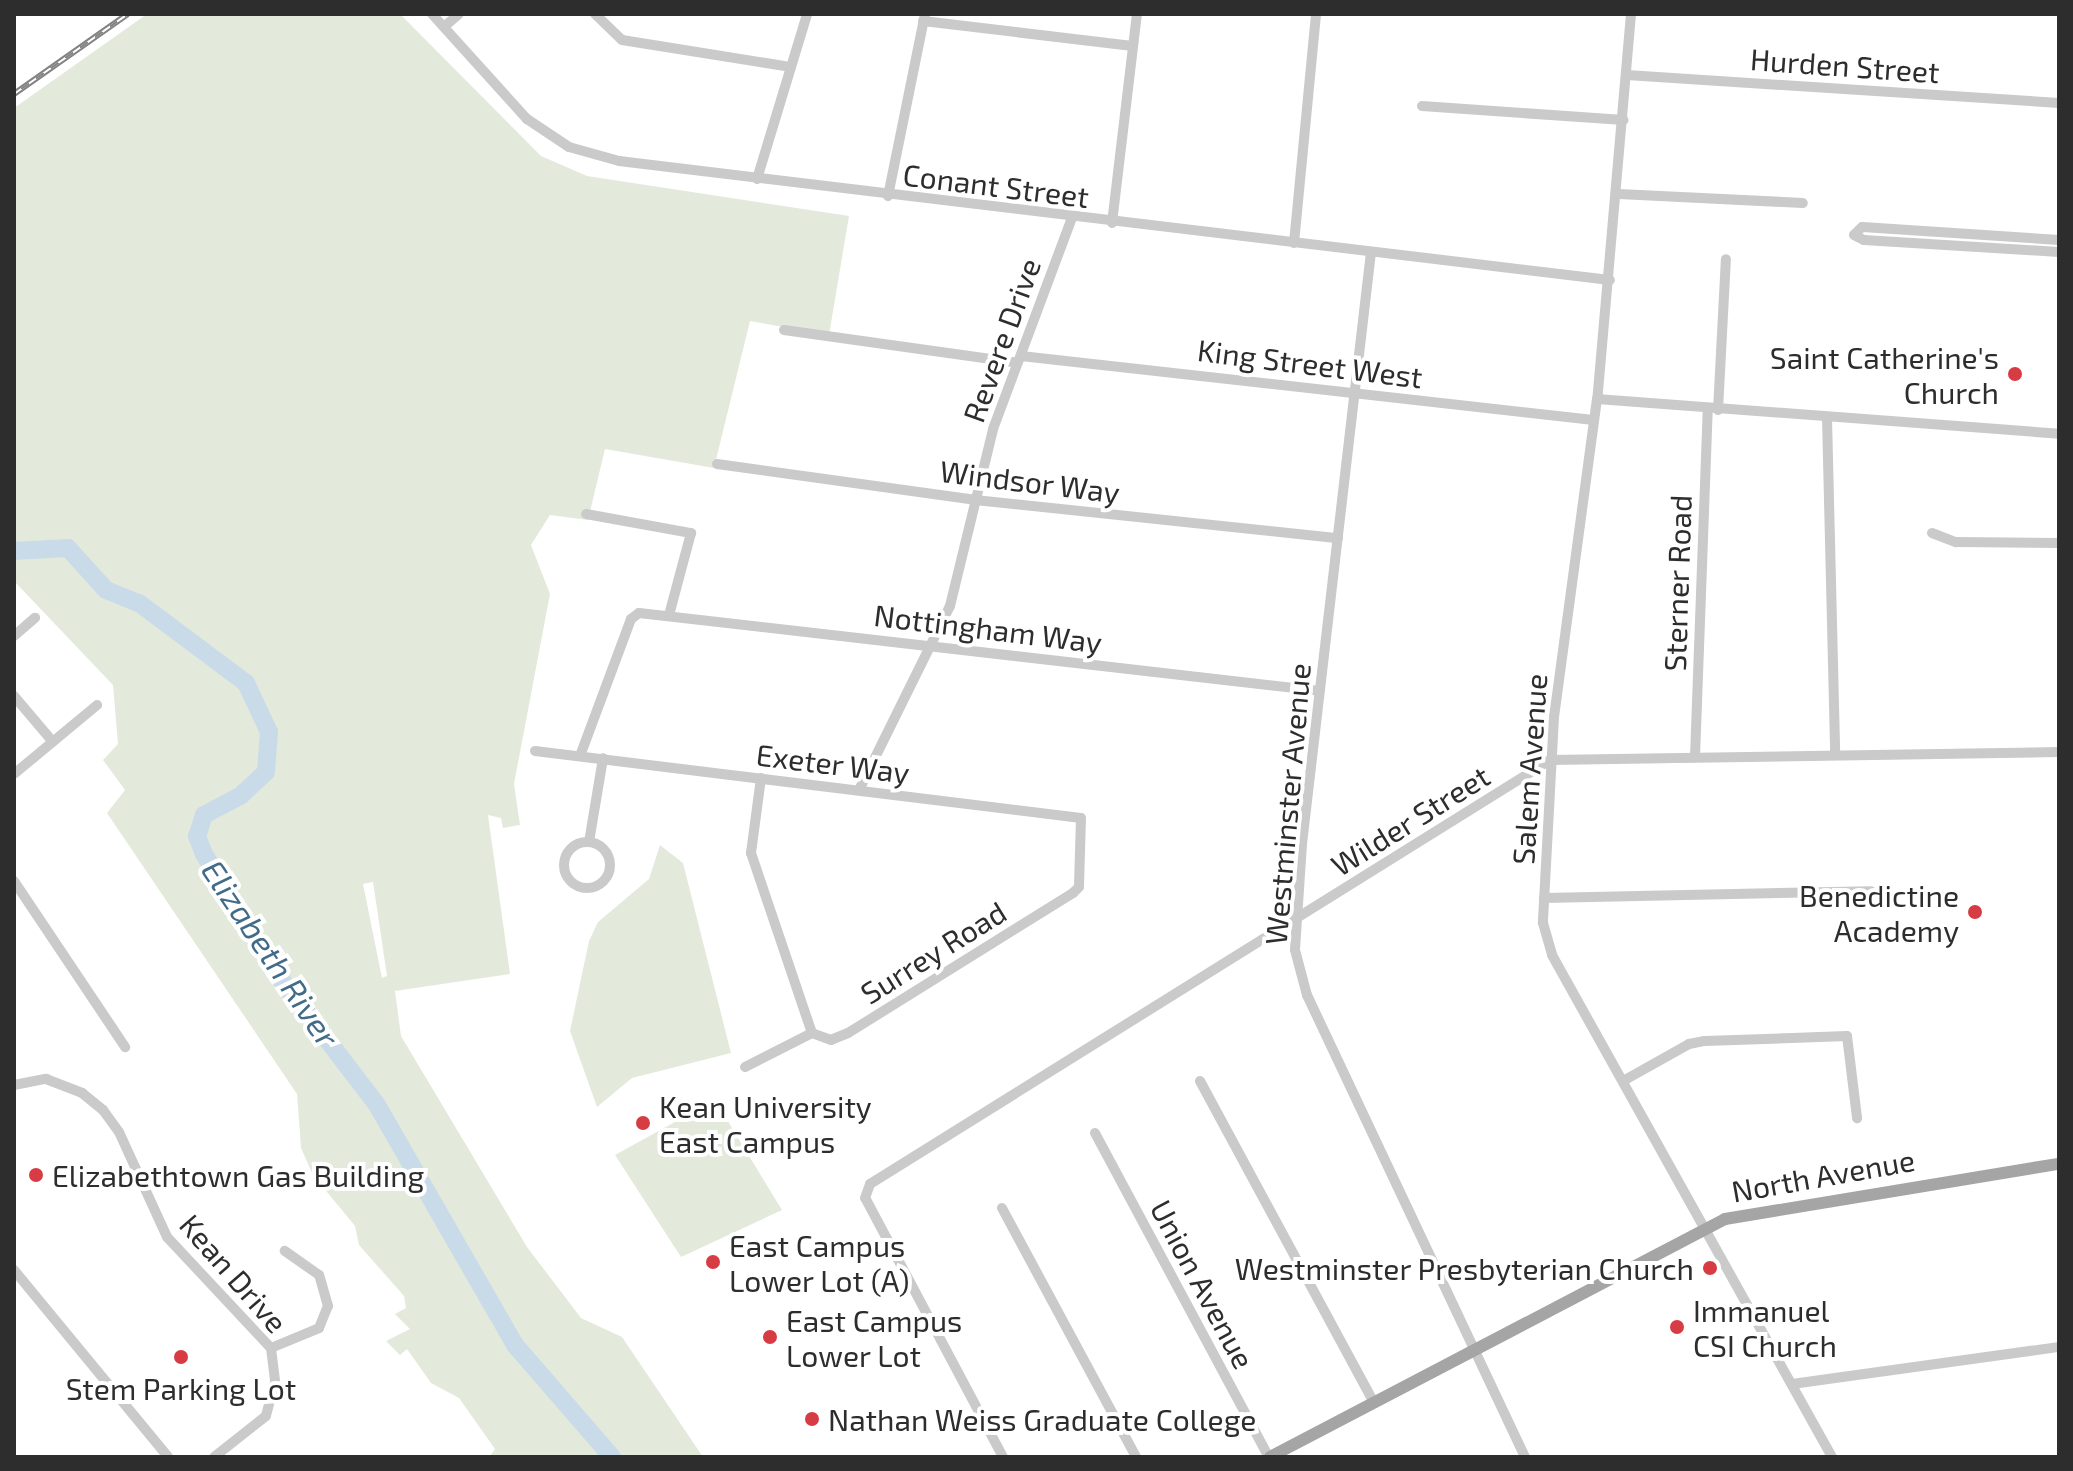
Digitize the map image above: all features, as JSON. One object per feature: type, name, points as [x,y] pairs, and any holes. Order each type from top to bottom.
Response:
[{"type":"main road","name":"North Avenue","points":[[1270,1457],[1474,1347],[1725,1219],[2059,1164]]},
{"type":"street","name":"Conant Street","points":[[432,14],[527,119],[569,147],[619,161],[1112,223],[1610,280]]},
{"type":"street","points":[[445,26],[459,14]]},
{"type":"street","points":[[595,14],[622,40],[790,67]]},
{"type":"street","points":[[757,179],[807,14]]},
{"type":"street","points":[[1112,223],[1137,14]]},
{"type":"street","points":[[1294,243],[1316,14]]},
{"type":"street","name":"Salem Avenue","points":[[1631,14],[1610,280],[1550,760],[1543,923],[1552,955],[1832,1457]]},
{"type":"street","points":[[888,196],[924,18],[1133,46]]},
{"type":"street","name":"Hurden Street","points":[[1627,75],[2059,103]]},
{"type":"street","points":[[1422,106],[1624,120]]},
{"type":"street","points":[[1619,194],[1803,203]]},
{"type":"street","name":"Revere Drive","points":[[859,790],[932,646],[960,572],[993,429],[1072,218]]},
{"type":"street","points":[[2059,240],[2003,242],[1928,243],[1864,240],[1854,235],[1862,227],[1929,231],[2003,242],[2059,252]]},
{"type":"street","points":[[1928,243],[1929,231]]},
{"type":"street","name":"Westminster Avenue","points":[[1371,252],[1295,920],[1295,950],[1307,995],[1525,1457]]},
{"type":"street","name":"Sterner Road","points":[[1695,757],[1713,410],[1726,259]]},
{"type":"street","name":"King Street West","points":[[784,330],[1019,360],[1593,420]]},
{"type":"street","points":[[1597,399],[2059,434]]},
{"type":"street","points":[[1827,418],[1835,754]]},
{"type":"street","name":"Windsor Way","points":[[717,464],[975,500],[1338,538]]},
{"type":"street","points":[[586,514],[691,533],[669,615]]},
{"type":"street","points":[[1932,533],[1956,542],[2059,543]]},
{"type":"street","name":"Nottingham Way","points":[[580,756],[631,619],[650,613],[1320,691]]},
{"type":"street","points":[[14,636],[35,618]]},
{"type":"street","points":[[14,696],[53,742]]},
{"type":"street","points":[[14,774],[97,705]]},
{"type":"street","name":"Exeter Way","points":[[535,751],[1081,818]]},
{"type":"street","points":[[1550,760],[2059,752]]},
{"type":"street","points":[[589,842],[603,758]]},
{"type":"street","name":"Wilder Street","points":[[1003,1457],[864,1191],[1550,760]]},
{"type":"street","points":[[761,778],[751,853],[812,1033]]},
{"type":"street","name":"Surrey Road","points":[[745,1067],[812,1033],[831,1040],[848,1033],[1073,893],[1079,887],[1081,818]]},
{"type":"street","points":[[589,842],[606,852],[610,866],[599,884],[585,887],[567,877],[564,863],[574,845],[589,842]]},
{"type":"street","points":[[14,881],[125,1047]]},
{"type":"street","points":[[1544,898],[1871,891]]},
{"type":"street","points":[[1623,1081],[1689,1044],[1847,1036],[1857,1118]]},
{"type":"street","name":"Kean Drive","points":[[14,1085],[46,1079],[82,1093],[103,1110],[119,1132],[167,1237],[271,1348],[275,1382],[266,1416],[214,1457]]},
{"type":"street","points":[[1200,1081],[1373,1401]]},
{"type":"street","name":"Union Avenue","points":[[1095,1133],[1270,1457]]},
{"type":"street","points":[[1002,1208],[1136,1457]]},
{"type":"street","points":[[271,1348],[319,1328],[328,1306],[319,1275],[285,1251]]},
{"type":"street","points":[[14,1270],[168,1457]]},
{"type":"street","points":[[1792,1384],[2059,1347]]},
{"type":"shaded area","points":[[147,14],[400,14],[541,156],[587,176],[849,216],[829,335],[750,321],[714,468],[605,449],[588,520],[550,515],[531,545],[550,594],[514,784],[520,825],[503,828],[501,818],[488,815],[510,974],[395,991],[401,1036],[527,1247],[581,1318],[622,1337],[703,1457],[489,1457],[495,1449],[459,1398],[431,1383],[407,1349],[400,1355],[386,1341],[410,1329],[395,1314],[406,1308],[404,1296],[359,1245],[355,1226],[313,1175],[301,1148],[297,1094],[107,813],[125,790],[103,760],[118,744],[113,685],[14,581],[14,108]],"holes":[[[373,882],[387,976],[382,978],[363,884]]]},
{"type":"shaded area","points":[[660,845],[683,863],[731,1053],[632,1078],[597,1107],[570,1031],[589,941],[598,922],[649,879]]},
{"type":"shaded area","points":[[715,1100],[782,1210],[681,1257],[615,1155]]},
{"type":"waterway","name":"Elizabeth River","points":[[14,551],[68,548],[106,590],[139,603],[246,683],[269,732],[266,772],[240,796],[204,815],[197,836],[204,854],[280,978],[377,1105],[515,1345],[612,1457]]},
{"type":"railway","points":[[14,94],[128,14]]},
{"type":"place","name":"Saint Catherine's Church","points":[[2015,374]]},
{"type":"place","name":"Benedictine Academy","points":[[1975,912]]},
{"type":"place","name":"Kean University East Campus","points":[[643,1123]]},
{"type":"place","name":"Elizabethtown Gas Building","points":[[36,1175]]},
{"type":"place","name":"East Campus Lower Lot (A)","points":[[713,1262]]},
{"type":"place","name":"Westminster Presbyterian Church","points":[[1710,1268]]},
{"type":"place","name":"Immanuel CSI Church","points":[[1677,1327]]},
{"type":"place","name":"East Campus Lower Lot","points":[[770,1337]]},
{"type":"place","name":"Stem Parking Lot","points":[[181,1357]]},
{"type":"place","name":"Nathan Weiss Graduate College","points":[[812,1419]]}]
